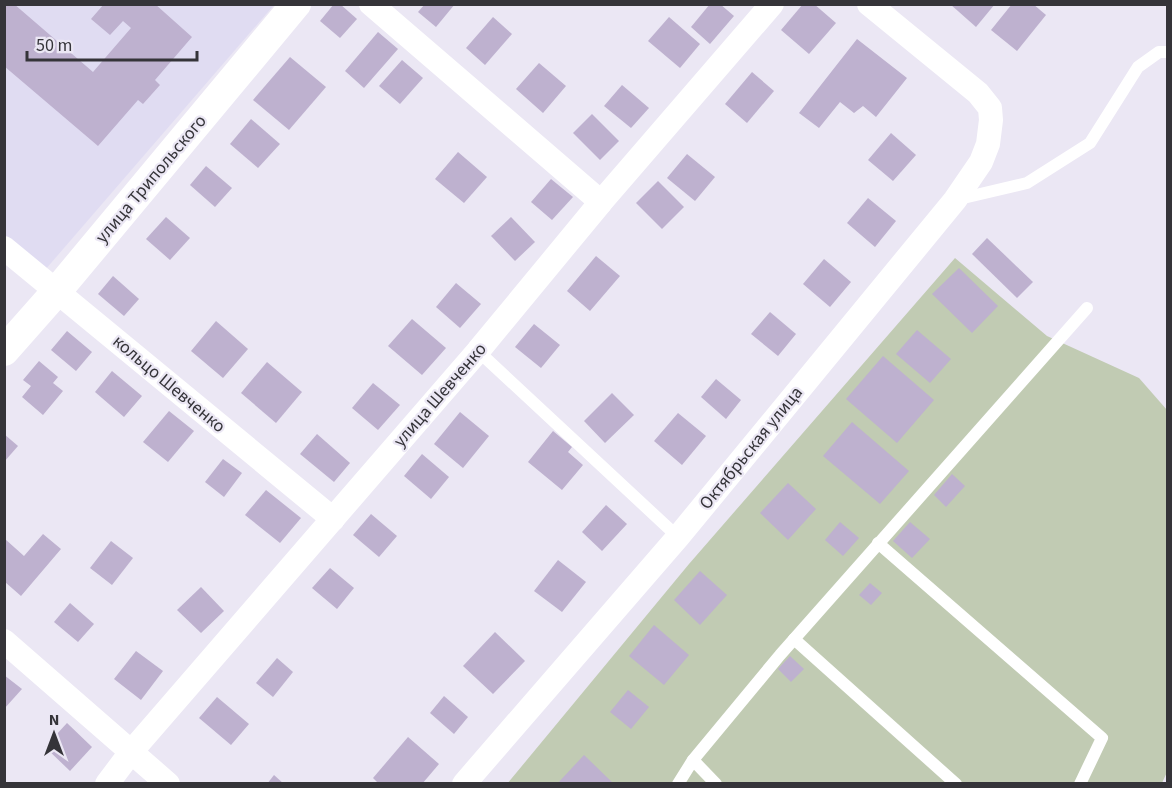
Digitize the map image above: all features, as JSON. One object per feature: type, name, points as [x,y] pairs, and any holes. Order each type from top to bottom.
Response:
[{"type":"street","name":"улица Трипольского","points":[[4,351],[57,291],[296,4]]},
{"type":"street","points":[[371,4],[601,202]]},
{"type":"street","name":"улица Шевченко","points":[[107,783],[131,752],[478,351],[601,202],[772,4]]},
{"type":"street","name":"Октябрьская улица","points":[[464,783],[678,537],[955,200],[981,162],[988,144],[992,120],[990,108],[978,93],[869,4]]},
{"type":"street","name":"кольцо Шевченко","points":[[4,248],[333,519]]},
{"type":"street","points":[[4,641],[168,783]]},
{"type":"lane","points":[[955,200],[1027,183],[1090,143],[1138,67],[1160,52],[1167,52]]},
{"type":"lane","points":[[678,783],[693,760],[794,639],[1088,308]]},
{"type":"lane","points":[[478,351],[678,537]]},
{"type":"lane","points":[[878,543],[1102,738],[1080,783]]},
{"type":"lane","points":[[794,639],[956,783]]},
{"type":"lane","points":[[693,760],[716,783]]},
{"type":"shaded area","points":[[5,5],[274,5],[45,270],[5,235]]},
{"type":"green space","points":[[955,258],[1047,336],[1139,378],[1167,410],[1168,770],[1162,783],[507,784],[689,564]]},
{"type":"building","points":[[4,4],[14,4],[93,72],[131,28],[123,21],[110,35],[91,19],[104,4],[155,4],[192,37],[155,80],[160,85],[143,104],[138,100],[98,146],[4,66]]},
{"type":"building","points":[[334,4],[340,4],[357,19],[340,38],[320,21]]},
{"type":"building","points":[[425,4],[455,4],[436,27],[418,12]]},
{"type":"building","points":[[710,4],[720,4],[734,16],[710,44],[691,27]]},
{"type":"building","points":[[803,4],[814,4],[836,23],[809,54],[781,30]]},
{"type":"building","points":[[950,4],[995,4],[976,27]]},
{"type":"building","points":[[1012,4],[1033,4],[1046,15],[1017,51],[991,30]]},
{"type":"building","points":[[493,17],[512,34],[485,65],[466,48]]},
{"type":"building","points":[[669,17],[700,44],[680,68],[648,41]]},
{"type":"building","points":[[378,32],[398,49],[364,88],[345,71]]},
{"type":"building","points":[[857,39],[907,78],[876,117],[863,106],[854,113],[840,102],[819,128],[799,113]]},
{"type":"building","points":[[290,57],[326,87],[289,130],[253,100]]},
{"type":"building","points":[[402,60],[423,78],[400,104],[379,86]]},
{"type":"building","points":[[539,63],[566,86],[543,113],[516,89]]},
{"type":"building","points":[[752,72],[774,91],[747,123],[725,104]]},
{"type":"building","points":[[622,85],[649,108],[631,128],[604,106]]},
{"type":"building","points":[[592,114],[619,141],[600,160],[573,133]]},
{"type":"building","points":[[251,119],[280,144],[258,168],[230,144]]},
{"type":"building","points":[[891,133],[916,155],[893,181],[868,160]]},
{"type":"building","points":[[458,152],[487,177],[464,203],[435,179]]},
{"type":"building","points":[[687,154],[715,177],[695,201],[667,178]]},
{"type":"building","points":[[206,166],[232,188],[215,207],[190,185]]},
{"type":"building","points":[[551,179],[573,197],[552,220],[531,202]]},
{"type":"building","points":[[658,181],[684,207],[662,229],[636,203]]},
{"type":"building","points":[[868,198],[896,221],[875,247],[847,223]]},
{"type":"building","points":[[166,217],[190,238],[170,260],[146,239]]},
{"type":"building","points":[[511,217],[535,242],[515,261],[491,236]]},
{"type":"building","points":[[987,238],[1033,282],[1017,298],[972,254]]},
{"type":"building","points":[[596,256],[620,276],[590,311],[567,291]]},
{"type":"building","points":[[824,259],[851,282],[830,307],[803,284]]},
{"type":"building","points":[[959,268],[998,306],[972,333],[932,294]]},
{"type":"building","points":[[113,276],[139,299],[124,316],[98,294]]},
{"type":"building","points":[[456,283],[481,304],[460,328],[436,307]]},
{"type":"building","points":[[770,312],[796,334],[778,356],[751,334]]},
{"type":"building","points":[[412,319],[446,348],[422,375],[388,346]]},
{"type":"building","points":[[216,321],[248,349],[223,378],[191,351]]},
{"type":"building","points":[[534,324],[560,345],[541,368],[515,347]]},
{"type":"building","points":[[917,330],[951,359],[930,383],[896,354]]},
{"type":"building","points":[[67,331],[92,352],[76,371],[51,350]]},
{"type":"building","points":[[883,356],[934,400],[897,443],[846,399]]},
{"type":"building","points":[[39,361],[58,377],[53,383],[63,391],[43,415],[22,397],[31,386],[23,380]]},
{"type":"building","points":[[267,362],[302,392],[276,423],[241,393]]},
{"type":"building","points":[[112,371],[142,396],[124,417],[95,392]]},
{"type":"building","points":[[716,379],[741,400],[726,419],[701,397]]},
{"type":"building","points":[[373,383],[400,405],[378,430],[352,408]]},
{"type":"building","points":[[612,393],[634,415],[605,443],[584,421]]},
{"type":"building","points":[[169,411],[194,431],[168,462],[143,442]]},
{"type":"building","points":[[460,412],[489,436],[463,468],[434,444]]},
{"type":"building","points":[[678,413],[706,436],[682,465],[654,441]]},
{"type":"building","points":[[852,422],[909,471],[880,504],[823,456]]},
{"type":"building","points":[[553,431],[572,447],[568,452],[583,465],[562,490],[528,462]]},
{"type":"building","points":[[4,434],[18,446],[4,462]]},
{"type":"building","points":[[317,434],[350,463],[334,482],[300,454]]},
{"type":"building","points":[[422,454],[449,477],[431,499],[404,476]]},
{"type":"building","points":[[223,459],[242,473],[224,497],[205,482]]},
{"type":"building","points":[[952,474],[965,486],[946,507],[934,495]]},
{"type":"building","points":[[788,483],[816,509],[788,540],[760,513]]},
{"type":"building","points":[[266,490],[301,518],[280,543],[245,515]]},
{"type":"building","points":[[606,505],[627,524],[602,551],[582,532]]},
{"type":"building","points":[[371,514],[397,536],[379,557],[353,535]]},
{"type":"building","points":[[840,522],[859,538],[843,556],[825,540]]},
{"type":"building","points":[[910,522],[930,539],[912,558],[893,541]]},
{"type":"building","points":[[43,534],[61,549],[21,596],[5,582],[5,539],[24,556]]},
{"type":"building","points":[[111,541],[133,558],[112,585],[90,568]]},
{"type":"building","points":[[558,560],[586,582],[562,612],[534,591]]},
{"type":"building","points":[[330,568],[354,588],[337,609],[312,588]]},
{"type":"building","points":[[700,571],[727,595],[700,625],[674,600]]},
{"type":"building","points":[[870,583],[882,593],[871,605],[859,595]]},
{"type":"building","points":[[201,587],[224,611],[201,633],[177,610]]},
{"type":"building","points":[[70,603],[94,624],[78,642],[54,622]]},
{"type":"building","points":[[654,625],[689,655],[664,685],[629,656]]},
{"type":"building","points":[[495,632],[525,661],[493,694],[463,666]]},
{"type":"building","points":[[136,651],[163,671],[141,700],[114,679]]},
{"type":"building","points":[[790,656],[804,669],[791,682],[778,669]]},
{"type":"building","points":[[277,658],[293,672],[273,697],[256,683]]},
{"type":"building","points":[[4,675],[22,689],[4,709]]},
{"type":"building","points":[[628,690],[649,707],[631,729],[610,712]]},
{"type":"building","points":[[444,696],[468,717],[454,734],[430,713]]},
{"type":"building","points":[[217,697],[249,724],[231,745],[199,718]]},
{"type":"building","points":[[67,723],[92,747],[70,771],[45,747]]},
{"type":"building","points":[[408,737],[439,764],[422,784],[379,784],[373,778]]},
{"type":"building","points":[[584,755],[614,784],[557,784]]},
{"type":"building","points":[[274,775],[284,784],[267,784]]}]
